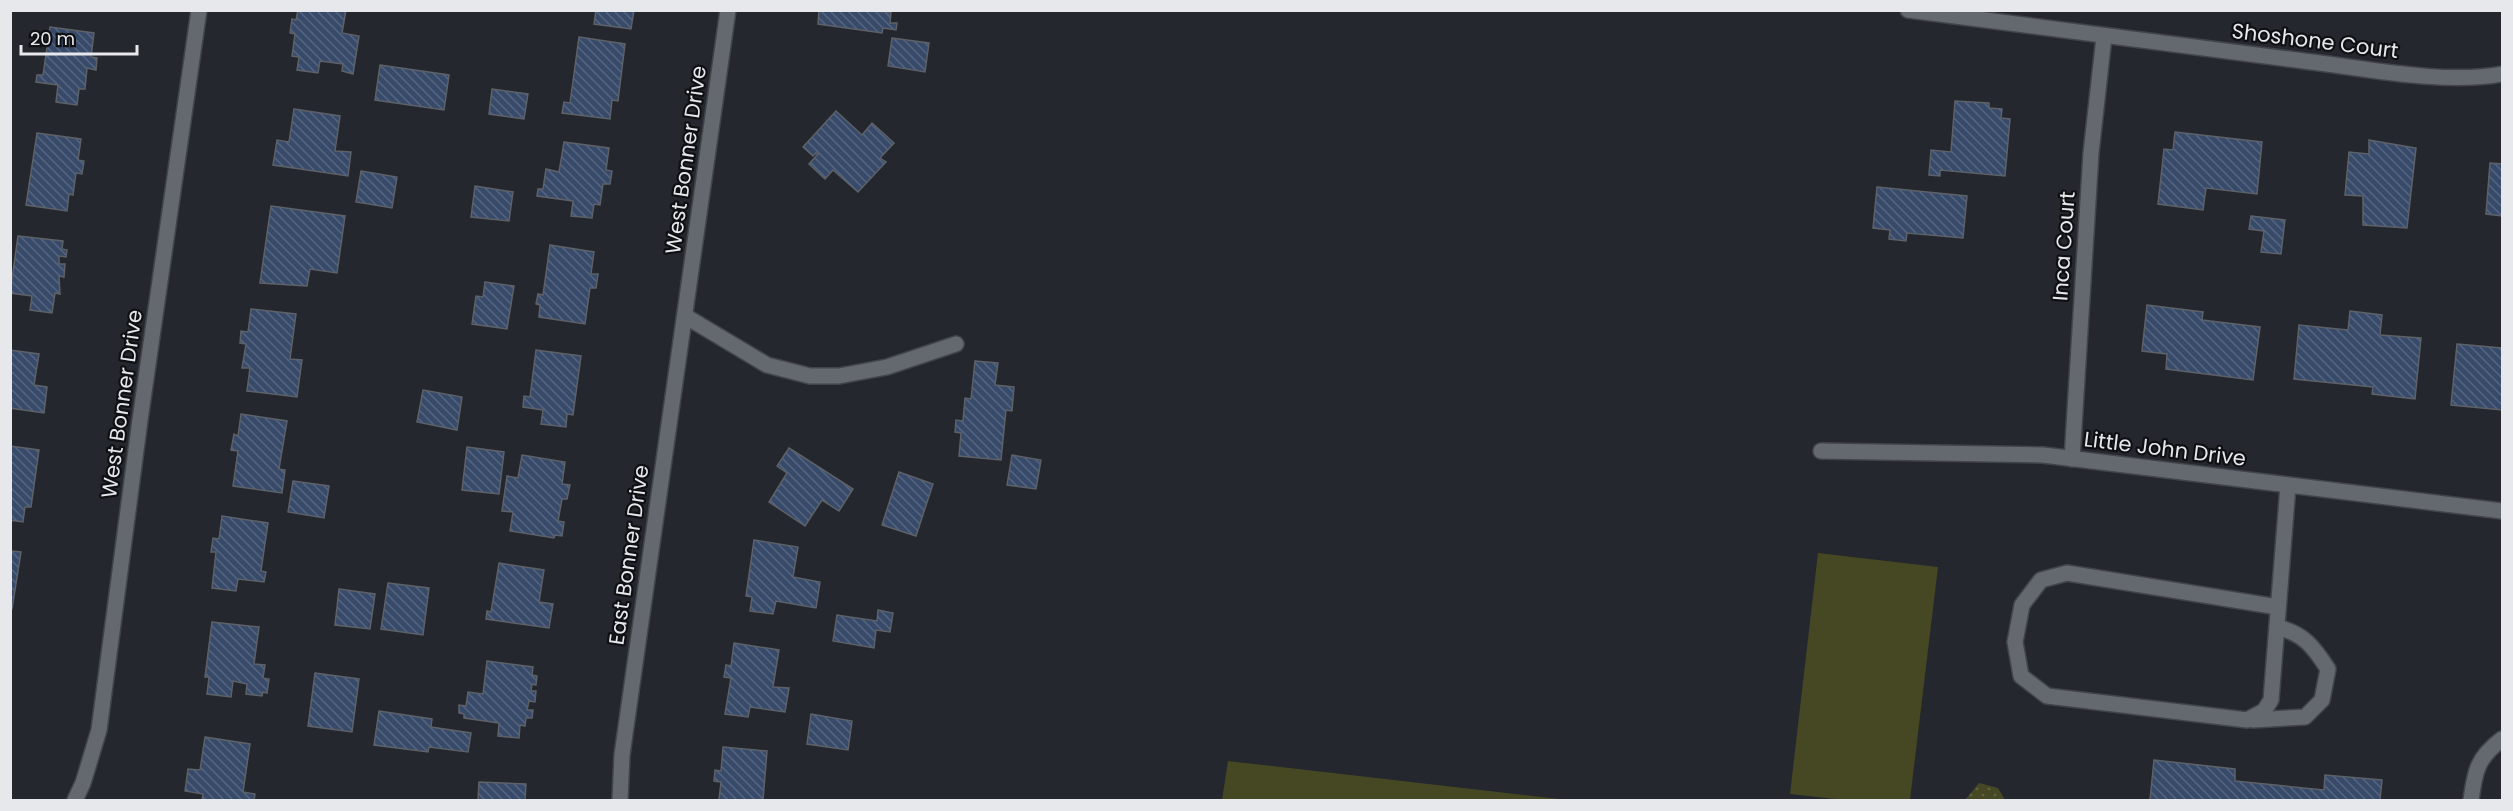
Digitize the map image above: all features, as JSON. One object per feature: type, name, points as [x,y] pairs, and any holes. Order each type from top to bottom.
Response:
[{"type":"street","name":"West Bonner Drive","points":[[75,801],[83,783],[99,730],[140,420],[199,10]]},
{"type":"street","name":"West Bonner Drive","points":[[685,316],[728,10]]},
{"type":"street","name":"Shoshone Court","points":[[1908,10],[2104,37],[2416,74],[2480,78],[2502,74]]},
{"type":"street","name":"Inca Court","points":[[2072,459],[2091,153],[2104,37]]},
{"type":"street","points":[[685,316],[767,365],[810,376],[839,376],[887,368],[956,344]]},
{"type":"street","name":"East Bonner Drive","points":[[620,801],[622,755],[685,316]]},
{"type":"street","name":"Little John Drive","points":[[1821,451],[1930,455],[2043,455],[2502,512]]},
{"type":"street","points":[[2247,720],[2264,711],[2271,700],[2288,486]]},
{"type":"street","points":[[2277,627],[2295,632],[2317,652],[2328,669],[2322,700],[2305,717],[2247,720],[2047,696],[2021,676],[2015,642],[2022,605],[2041,580],[2067,573],[2278,607]]},
{"type":"street","points":[[2471,801],[2475,770],[2492,747],[2502,739]]},
{"type":"green space","points":[[1818,553],[1938,567],[1910,800],[1844,800],[1790,794]]},
{"type":"green space","points":[[1228,761],[1568,800],[1222,800]]},
{"type":"green space","points":[[1979,783],[1998,788],[2005,800],[1965,800]]},
{"type":"building","points":[[298,10],[346,10],[342,33],[359,36],[353,74],[342,71],[343,64],[320,61],[318,73],[297,70],[299,57],[292,56],[295,34],[290,33],[292,19],[296,20]]},
{"type":"building","points":[[596,10],[634,10],[631,29],[594,24]]},
{"type":"building","points":[[819,10],[891,12],[890,23],[897,23],[896,30],[883,28],[882,33],[818,24]]},
{"type":"building","points":[[50,27],[94,33],[91,57],[97,58],[96,70],[87,68],[85,89],[79,89],[77,105],[56,102],[58,85],[36,82],[37,75],[43,75]]},
{"type":"building","points":[[579,37],[625,44],[618,101],[612,100],[610,119],[562,113],[564,102],[570,103]]},
{"type":"building","points":[[892,38],[929,43],[925,72],[888,66]]},
{"type":"building","points":[[380,65],[449,75],[444,110],[375,100]]},
{"type":"building","points":[[492,89],[528,94],[524,119],[489,114]]},
{"type":"building","points":[[1955,101],[1989,103],[1989,108],[2002,109],[2001,118],[2010,119],[2005,176],[1940,170],[1940,176],[1929,175],[1931,150],[1951,152]]},
{"type":"building","points":[[294,109],[340,116],[335,151],[351,152],[348,176],[273,165],[277,140],[289,142]]},
{"type":"building","points":[[836,111],[862,135],[872,123],[894,143],[880,158],[886,162],[858,192],[833,170],[825,179],[809,164],[818,154],[813,156],[803,147]]},
{"type":"building","points":[[2175,132],[2262,142],[2257,194],[2206,188],[2203,210],[2158,204],[2164,149],[2173,150]]},
{"type":"building","points":[[37,133],[81,139],[78,160],[84,161],[82,174],[76,173],[73,195],[69,194],[67,211],[26,205]]},
{"type":"building","points":[[2369,140],[2416,148],[2407,228],[2363,225],[2363,196],[2345,195],[2349,152],[2369,154]]},
{"type":"building","points":[[564,142],[609,148],[606,170],[612,171],[610,184],[603,184],[600,205],[594,204],[592,218],[571,216],[573,201],[537,196],[538,189],[543,189],[546,169],[559,172]]},
{"type":"building","points":[[2490,163],[2502,164],[2502,216],[2486,214]]},
{"type":"building","points":[[361,171],[397,177],[392,208],[356,202]]},
{"type":"building","points":[[475,186],[513,192],[509,221],[471,217]]},
{"type":"building","points":[[1877,187],[1967,196],[1963,238],[1907,233],[1906,241],[1889,239],[1890,230],[1873,228]]},
{"type":"building","points":[[271,206],[345,216],[337,273],[310,269],[307,286],[260,283]]},
{"type":"building","points":[[2251,216],[2285,220],[2281,254],[2261,252],[2264,231],[2249,229]]},
{"type":"building","points":[[18,236],[63,241],[62,249],[67,250],[66,257],[59,256],[59,264],[65,264],[64,277],[59,276],[60,294],[55,293],[52,313],[30,310],[32,296],[10,293]]},
{"type":"building","points":[[550,245],[594,252],[591,274],[598,274],[596,288],[590,288],[585,324],[539,317],[540,305],[536,304],[538,294],[543,295]]},
{"type":"building","points":[[485,282],[514,286],[507,329],[472,324],[476,296],[483,297]]},
{"type":"building","points":[[2147,305],[2203,312],[2202,320],[2260,327],[2253,380],[2166,369],[2167,354],[2142,351]]},
{"type":"building","points":[[251,309],[296,314],[290,359],[302,360],[297,397],[247,391],[250,368],[242,368],[246,344],[240,343],[241,331],[248,332]]},
{"type":"building","points":[[2350,311],[2382,315],[2380,335],[2421,338],[2415,399],[2372,394],[2373,387],[2294,379],[2299,325],[2348,330]]},
{"type":"building","points":[[2457,344],[2502,348],[2502,410],[2451,405]]},
{"type":"building","points":[[10,350],[39,354],[34,385],[47,387],[44,413],[10,408]]},
{"type":"building","points":[[536,350],[581,356],[573,415],[567,414],[566,427],[541,424],[543,410],[523,407],[524,396],[530,397]]},
{"type":"building","points":[[975,361],[998,363],[995,385],[1014,387],[1012,411],[1006,410],[1001,460],[959,456],[961,433],[955,432],[956,420],[963,421],[965,398],[971,399]]},
{"type":"building","points":[[423,390],[462,397],[457,430],[417,422]]},
{"type":"building","points":[[241,414],[287,421],[279,469],[285,470],[282,493],[233,486],[238,451],[231,450],[234,434],[238,436]]},
{"type":"building","points":[[10,446],[39,450],[31,507],[25,507],[23,522],[10,520]]},
{"type":"building","points":[[467,447],[504,452],[499,494],[462,490]]},
{"type":"building","points":[[789,448],[853,489],[839,511],[822,500],[805,526],[769,502],[787,473],[777,466]]},
{"type":"building","points":[[522,455],[565,462],[562,484],[570,485],[567,499],[562,499],[558,521],[564,522],[562,536],[555,535],[554,538],[510,531],[513,512],[502,511],[507,476],[518,478]]},
{"type":"building","points":[[1012,455],[1041,460],[1036,489],[1007,485]]},
{"type":"building","points":[[899,472],[933,484],[916,536],[882,525]]},
{"type":"building","points":[[293,481],[329,486],[324,518],[288,512]]},
{"type":"building","points":[[222,516],[268,523],[261,571],[266,572],[264,582],[238,579],[236,591],[212,588],[216,552],[211,552],[213,538],[219,539]]},
{"type":"building","points":[[754,540],[798,547],[793,577],[820,582],[816,608],[776,601],[773,614],[750,611],[752,597],[746,596]]},
{"type":"building","points":[[10,551],[21,552],[12,609],[10,609]]},
{"type":"building","points":[[499,563],[544,570],[539,602],[553,604],[549,628],[486,619],[487,611],[491,612]]},
{"type":"building","points":[[388,583],[429,588],[423,635],[381,629]]},
{"type":"building","points":[[339,589],[375,594],[370,629],[335,625]]},
{"type":"building","points":[[878,610],[893,613],[890,632],[876,630],[874,648],[833,641],[837,615],[877,621]]},
{"type":"building","points":[[212,622],[259,627],[254,664],[265,665],[263,678],[269,679],[267,693],[263,692],[262,696],[246,694],[247,684],[233,681],[231,697],[207,694],[209,677],[205,677]]},
{"type":"building","points":[[734,643],[779,650],[773,687],[789,688],[785,712],[750,707],[748,717],[725,714],[731,678],[724,677],[726,665],[731,666]]},
{"type":"building","points":[[487,661],[533,667],[532,675],[537,676],[536,685],[532,684],[531,691],[536,691],[535,702],[529,701],[527,710],[533,710],[532,718],[526,718],[525,726],[520,725],[519,738],[498,736],[499,723],[464,718],[464,714],[459,713],[459,705],[466,706],[468,692],[483,694]]},
{"type":"building","points":[[315,673],[359,679],[352,732],[308,726]]},
{"type":"building","points":[[379,711],[432,719],[431,727],[471,733],[468,752],[429,747],[428,752],[374,745]]},
{"type":"building","points":[[811,714],[852,721],[848,750],[807,744]]},
{"type":"building","points":[[205,737],[250,744],[243,792],[255,794],[254,800],[202,800],[203,794],[185,791],[188,769],[200,770]]},
{"type":"building","points":[[723,747],[767,751],[763,800],[719,800],[721,782],[714,781],[715,770],[721,771]]},
{"type":"building","points":[[2154,760],[2235,769],[2235,781],[2324,790],[2325,775],[2382,780],[2380,800],[2150,800]]},
{"type":"building","points":[[479,782],[526,784],[525,800],[478,800]]}]
